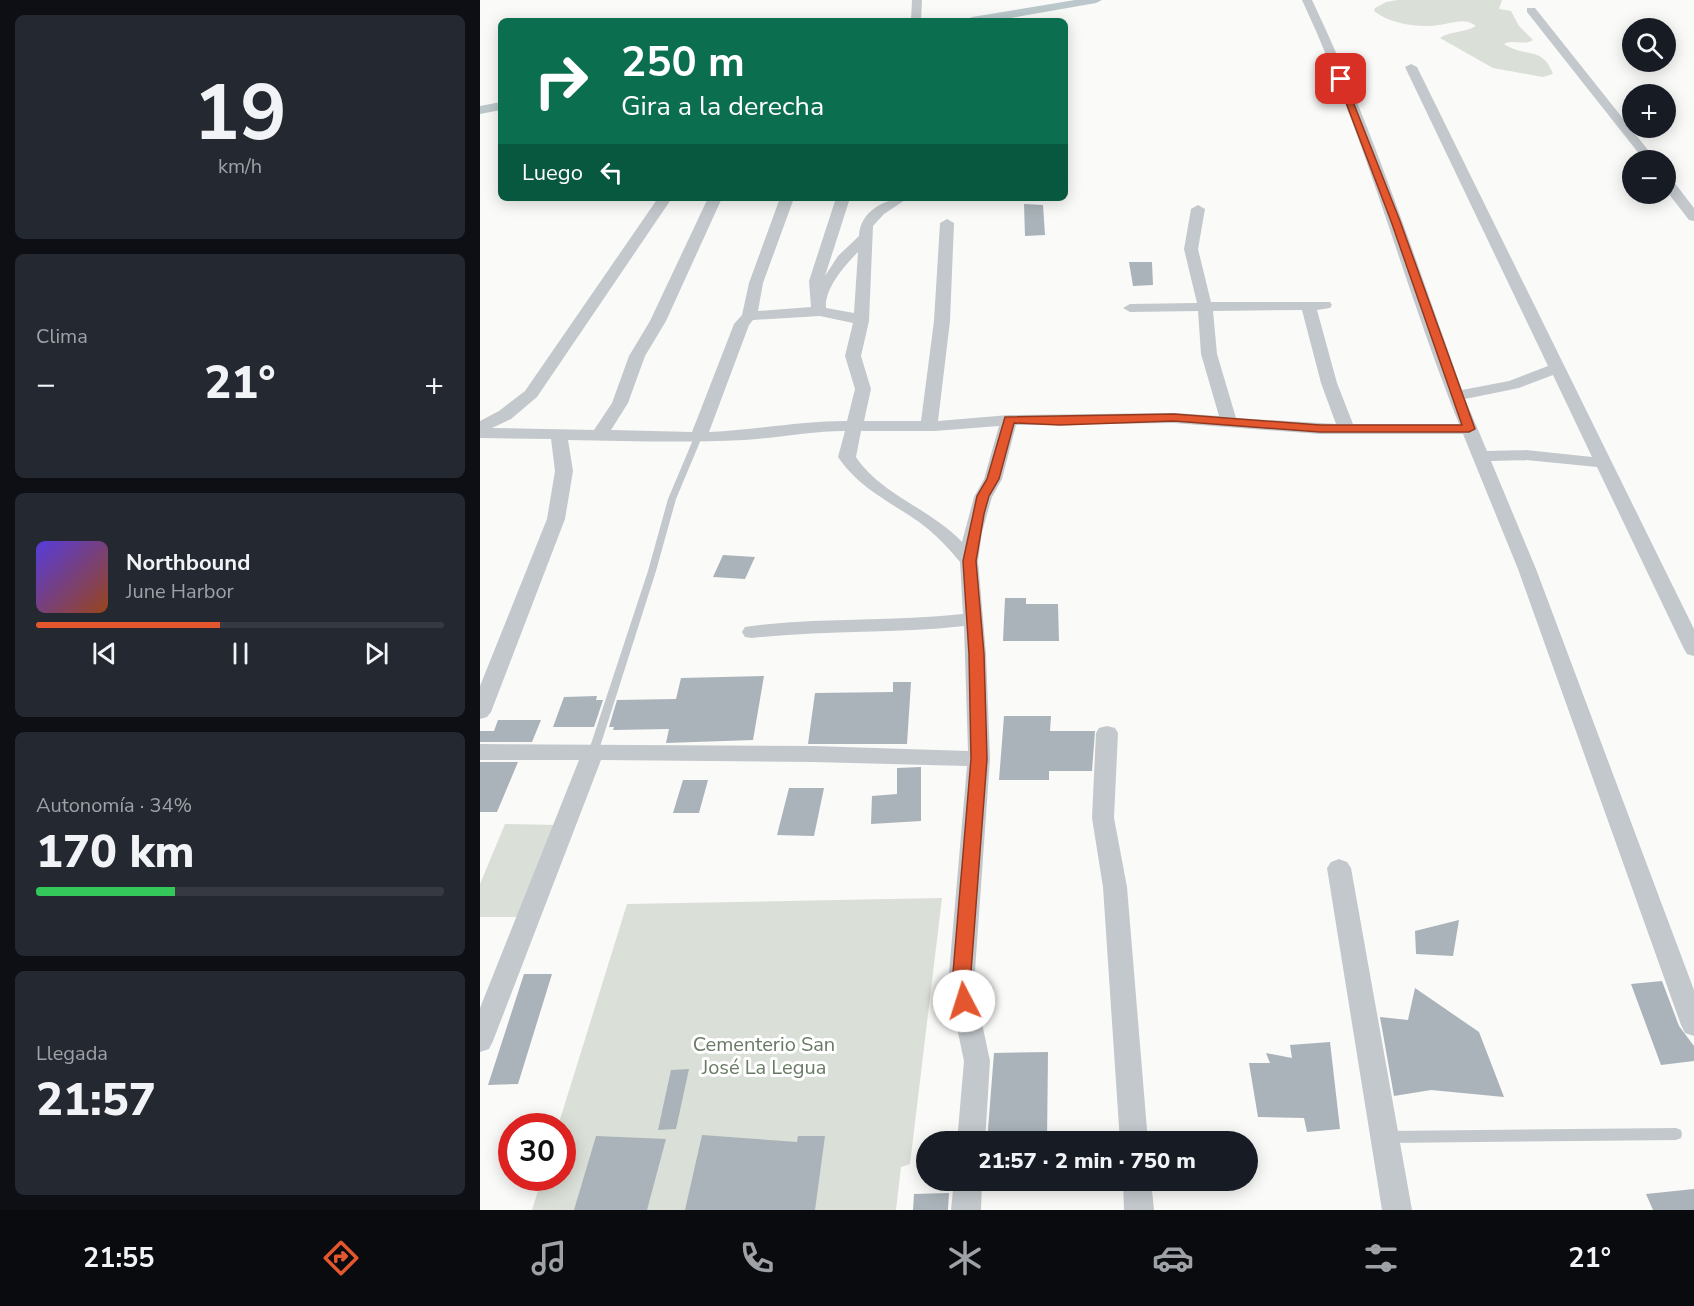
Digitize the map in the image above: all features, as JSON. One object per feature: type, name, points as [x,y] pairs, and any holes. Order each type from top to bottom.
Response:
[{"type":"street","points":[[916,18],[917,0]]},
{"type":"street","points":[[1307,0],[1327,42],[1395,221],[1456,396],[1527,569],[1694,1025]]},
{"type":"street","points":[[1531,10],[1642,150]]},
{"type":"street","points":[[1411,67],[1694,649]]},
{"type":"street","points":[[1676,194],[1694,217]]},
{"type":"street","points":[[480,430],[505,415],[531,394],[663,201]]},
{"type":"street","points":[[600,434],[620,404],[637,356],[658,321],[714,201]]},
{"type":"street","points":[[698,437],[742,324],[749,316],[756,282],[786,201]]},
{"type":"street","points":[[818,304],[816,281],[842,201]]},
{"type":"street","points":[[897,201],[873,217],[866,225],[861,321],[853,356],[863,389],[847,457],[855,471],[927,520],[949,538],[969,561]]},
{"type":"street","points":[[1198,209],[1191,249],[1205,306],[1209,354],[1229,422]]},
{"type":"street","points":[[929,426],[942,321],[947,223]]},
{"type":"street","points":[[818,304],[843,260],[866,236]]},
{"type":"street","points":[[749,316],[818,304],[861,321]]},
{"type":"street","points":[[1308,305],[1329,383],[1346,428]]},
{"type":"street","points":[[1130,308],[1325,305]]},
{"type":"street","points":[[1456,396],[1495,390],[1557,368]]},
{"type":"street","points":[[480,430],[698,437],[747,435],[815,426],[929,426],[1009,420],[1174,418],[1346,428],[1469,429]]},
{"type":"street","points":[[972,1131],[977,1061],[961,985],[979,759],[974,620],[969,561],[975,523],[983,496],[993,479],[1009,420]]},
{"type":"street","points":[[480,712],[556,519],[564,471],[559,434]]},
{"type":"street","points":[[1481,456],[1526,455],[1604,463]]},
{"type":"street","points":[[752,632],[803,626],[920,625],[974,620]]},
{"type":"street","points":[[1107,733],[1103,818],[1116,887],[1133,1131]]},
{"type":"street","points":[[480,752],[979,759]]},
{"type":"street","points":[[480,1041],[593,753]]},
{"type":"street","points":[[1339,868],[1397,1210]]},
{"type":"street","points":[[966,1210],[967,1191]]},
{"type":"street","points":[[1138,1191],[1139,1210]]},
{"type":"lane","points":[[593,753],[652,571],[672,499],[698,437]]},
{"type":"lane","points":[[1384,1137],[1676,1134]]},
{"type":"green space","points":[[1502,0],[1499,9],[1511,11],[1519,26],[1533,40],[1504,44],[1544,59],[1553,74],[1543,77],[1493,68],[1440,38],[1476,26],[1472,23],[1458,21],[1431,26],[1414,25],[1396,22],[1374,11],[1386,2]]},
{"type":"green space","points":[[505,824],[557,825],[522,917],[480,917],[480,884]]},
{"type":"green space","name":"Cementerio San José La Legua","points":[[942,898],[910,1164],[901,1167],[896,1210],[532,1210],[538,1191],[576,1191],[576,1113],[562,1113],[627,904]]},
{"type":"building","points":[[1024,204],[1043,205],[1045,235],[1025,236]]},
{"type":"building","points":[[1129,262],[1152,262],[1153,285],[1133,286]]},
{"type":"building","points":[[723,555],[755,557],[745,579],[713,577]]},
{"type":"building","points":[[1005,598],[1026,598],[1026,604],[1058,604],[1059,641],[1003,641]]},
{"type":"building","points":[[764,676],[753,740],[666,743],[669,729],[613,730],[614,727],[609,727],[617,700],[676,699],[681,678]]},
{"type":"building","points":[[893,682],[911,682],[907,744],[808,744],[815,693],[893,692]]},
{"type":"building","points":[[597,696],[596,700],[603,700],[594,727],[553,727],[564,697]]},
{"type":"building","points":[[1004,716],[1051,716],[1050,731],[1095,731],[1092,771],[1049,771],[1049,780],[999,780]]},
{"type":"building","points":[[498,720],[541,720],[532,742],[480,742],[480,731],[494,731]]},
{"type":"building","points":[[480,762],[518,762],[497,812],[480,812]]},
{"type":"building","points":[[921,767],[921,821],[871,824],[872,796],[897,794],[897,768]]},
{"type":"building","points":[[683,780],[708,780],[699,813],[673,813]]},
{"type":"building","points":[[789,788],[824,788],[814,836],[777,835]]},
{"type":"building","points":[[1459,920],[1453,956],[1416,954],[1415,931]]},
{"type":"building","points":[[524,974],[552,974],[518,1084],[488,1085]]},
{"type":"building","points":[[1662,981],[1679,1026],[1694,1046],[1694,1061],[1661,1065],[1631,984]]},
{"type":"building","points":[[1415,988],[1479,1032],[1504,1097],[1431,1090],[1394,1096],[1380,1017],[1408,1020]]},
{"type":"building","points":[[1330,1042],[1340,1129],[1307,1132],[1304,1118],[1258,1117],[1249,1063],[1270,1063],[1266,1053],[1292,1058],[1290,1045]]},
{"type":"building","points":[[1048,1052],[1047,1131],[988,1131],[994,1053]]},
{"type":"building","points":[[689,1069],[676,1129],[658,1130],[671,1070]]},
{"type":"building","points":[[702,1135],[797,1142],[798,1136],[825,1136],[815,1210],[685,1210]]},
{"type":"building","points":[[596,1136],[666,1139],[647,1210],[574,1210]]},
{"type":"building","points":[[1694,1189],[1694,1210],[1653,1210],[1646,1194]]},
{"type":"building","points":[[949,1193],[948,1210],[913,1210],[914,1194]]},
{"type":"waterway","points":[[990,18],[1096,0]]},
{"type":"waterway","points":[[480,110],[498,107]]},
{"type":"route","points":[[964,1001],[961,985],[979,759],[973,585],[969,561],[973,532],[983,496],[993,479],[1009,420],[1174,418],[1320,429],[1469,429],[1395,221],[1341,79]]}]
